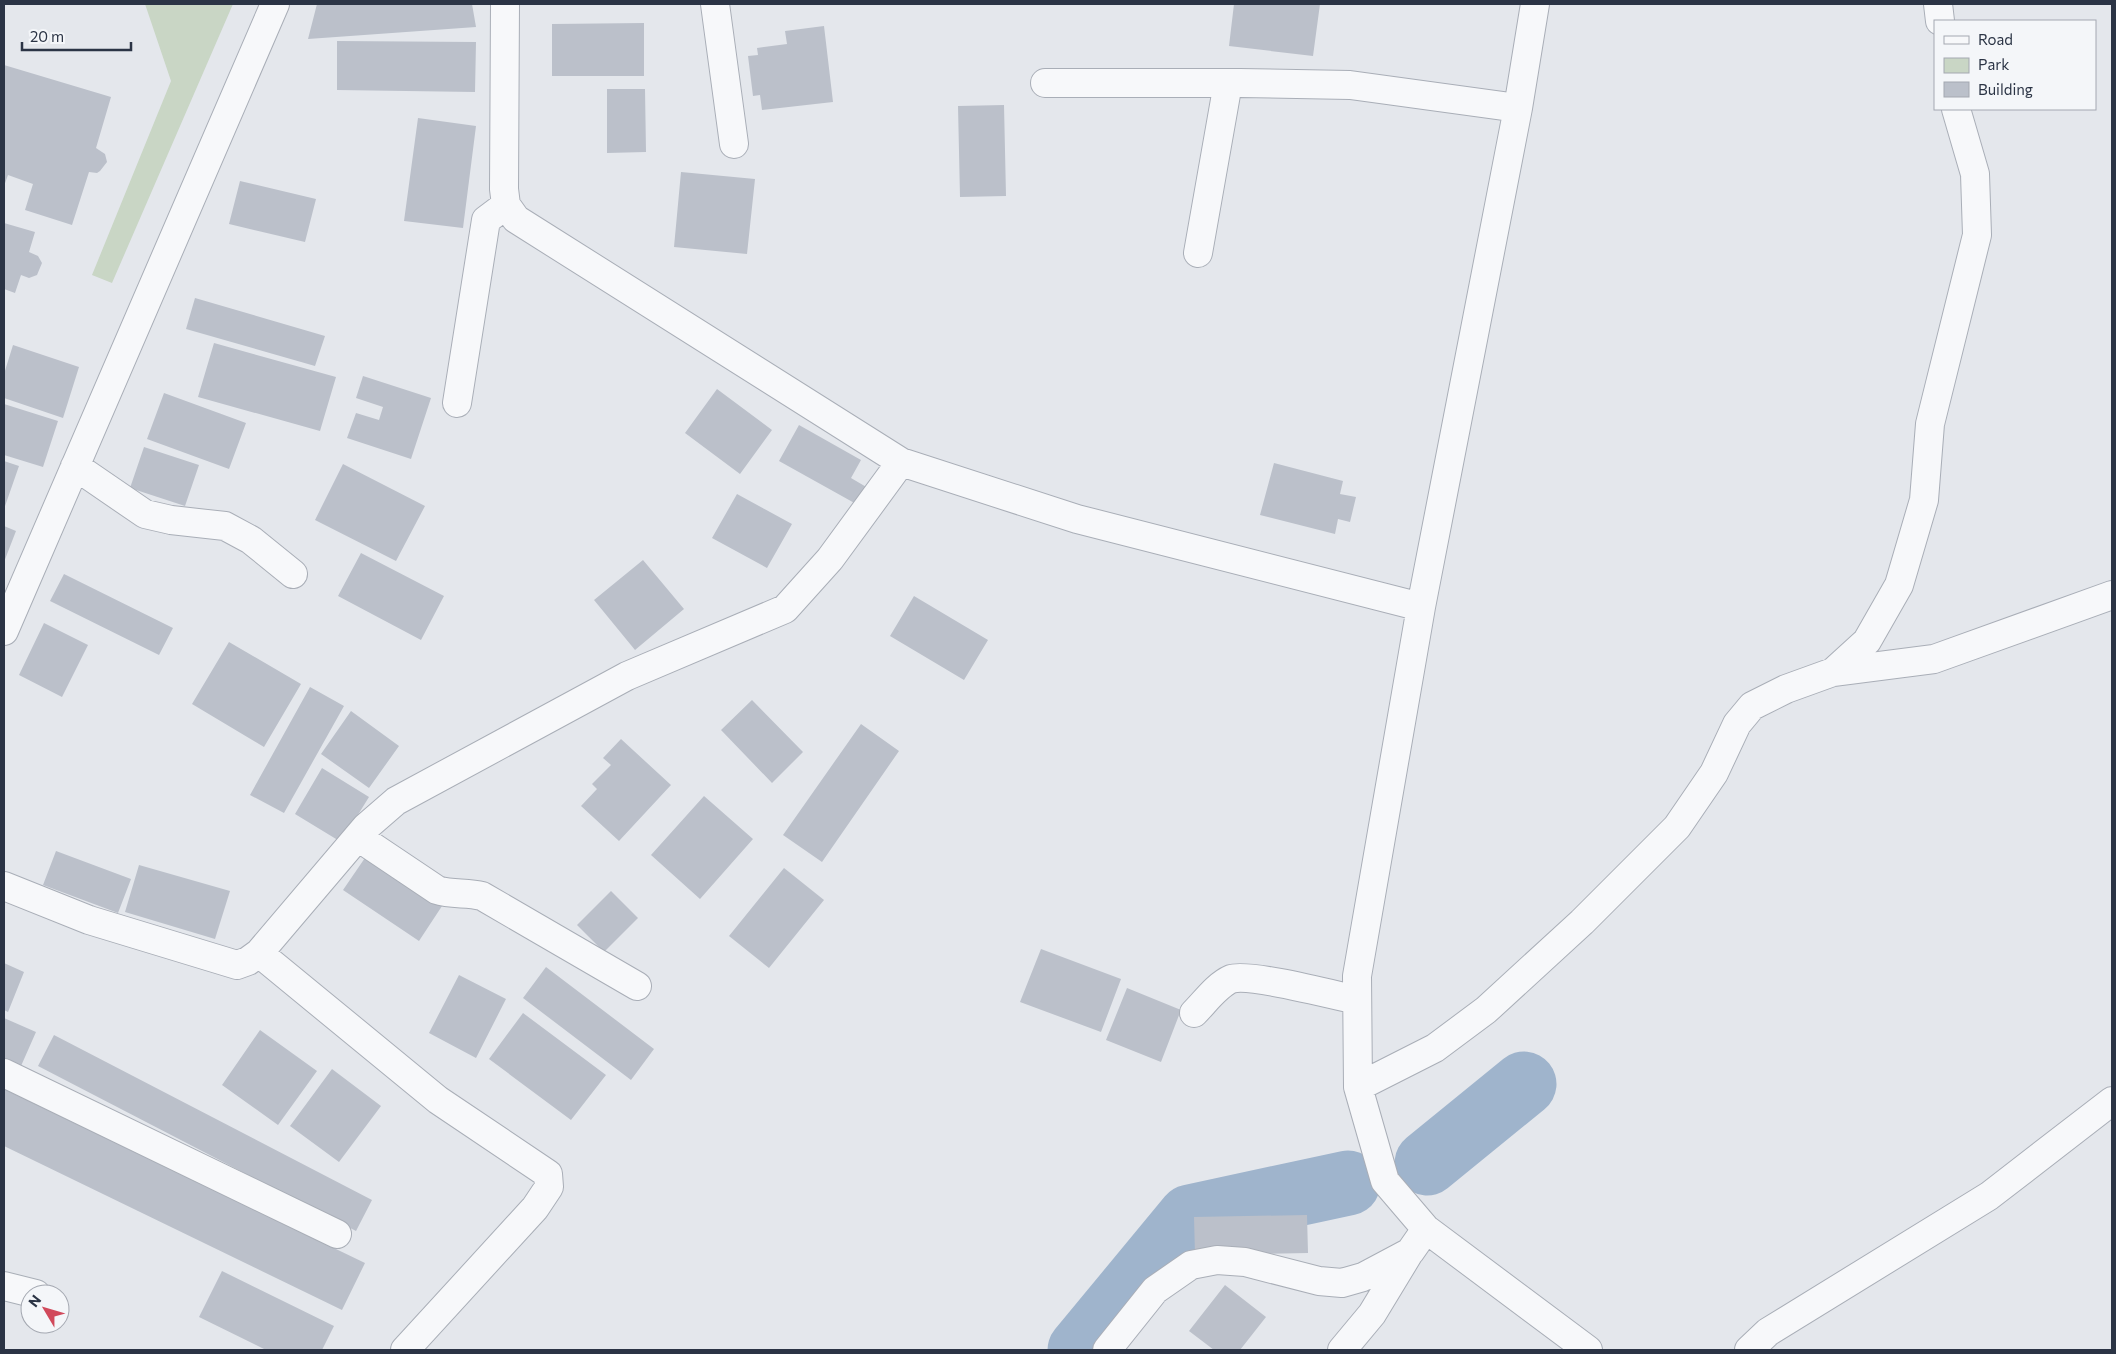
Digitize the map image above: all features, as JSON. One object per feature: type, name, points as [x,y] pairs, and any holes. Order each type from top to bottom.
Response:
[{"type":"street","points":[[4,631],[275,4]]},
{"type":"street","points":[[505,4],[504,189],[506,205],[516,219],[901,462],[1077,519],[1421,608]]},
{"type":"street","points":[[715,4],[734,144]]},
{"type":"street","points":[[1535,4],[1518,108],[1421,608],[1357,976],[1358,1088],[1385,1181],[1426,1229],[1588,1350]]},
{"type":"street","points":[[1938,4],[1940,20]]},
{"type":"street","points":[[1045,83],[1350,85],[1518,108]]},
{"type":"street","points":[[1198,253],[1228,83]]},
{"type":"street","points":[[1834,672],[1867,641],[1899,585],[1924,500],[1930,424],[1977,235],[1975,174],[1956,110]]},
{"type":"street","points":[[458,403],[486,220],[506,205]]},
{"type":"street","points":[[4,886],[89,920],[237,965],[248,961],[259,952],[366,826],[396,801],[627,676],[785,609],[830,559],[901,462]]},
{"type":"street","points":[[75,466],[145,514],[170,520],[225,526],[251,540],[293,574]]},
{"type":"street","points":[[1358,1088],[1434,1048],[1486,1010],[1582,922],[1677,827],[1714,773],[1737,724],[1752,706],[1786,689],[1834,672],[1934,659],[2112,595]]},
{"type":"street","points":[[358,837],[437,890],[447,894],[470,893],[482,896],[636,986]]},
{"type":"street","points":[[259,952],[438,1100],[548,1174],[548,1188],[535,1208],[405,1350]]},
{"type":"street","points":[[1194,1013],[1217,989],[1232,979],[1252,978],[1357,1000]]},
{"type":"street","points":[[4,1073],[337,1234]]},
{"type":"street","points":[[1748,1350],[1768,1332],[1989,1196],[2112,1101]]},
{"type":"street","points":[[1342,1350],[1372,1314],[1426,1229]]},
{"type":"street","points":[[1107,1350],[1155,1290],[1191,1265],[1217,1260],[1245,1262],[1320,1281],[1342,1283],[1363,1277],[1410,1252]]},
{"type":"street","points":[[4,1286],[20,1290]]},
{"type":"green space","points":[[145,4],[233,4],[112,283],[92,275],[171,81]]},
{"type":"building","points":[[317,4],[472,4],[476,27],[308,39]]},
{"type":"building","points":[[1234,4],[1320,4],[1313,56],[1229,46]]},
{"type":"building","points":[[644,23],[644,76],[552,76],[552,24]]},
{"type":"building","points":[[824,26],[833,102],[762,110],[760,95],[753,96],[748,56],[758,55],[757,48],[787,44],[785,31]]},
{"type":"building","points":[[337,41],[476,42],[475,92],[337,90]]},
{"type":"building","points":[[4,65],[111,97],[96,148],[105,154],[107,162],[97,173],[89,172],[72,225],[25,210],[33,184],[8,175],[4,186]]},
{"type":"building","points":[[607,89],[645,89],[646,152],[607,153]]},
{"type":"building","points":[[1004,105],[1006,196],[960,197],[958,106]]},
{"type":"building","points":[[418,118],[476,126],[463,228],[404,221]]},
{"type":"building","points":[[681,172],[755,179],[747,254],[674,247]]},
{"type":"building","points":[[240,181],[316,199],[305,242],[229,224]]},
{"type":"building","points":[[4,223],[35,232],[29,252],[38,256],[42,263],[37,275],[29,278],[21,275],[15,293],[4,289]]},
{"type":"building","points":[[195,298],[325,336],[315,366],[186,329]]},
{"type":"building","points":[[214,343],[336,377],[320,431],[198,397]]},
{"type":"building","points":[[13,345],[79,367],[63,418],[4,398],[4,374]]},
{"type":"building","points":[[363,376],[431,398],[411,459],[347,438],[356,413],[379,420],[383,407],[356,398]]},
{"type":"building","points":[[717,389],[772,430],[740,474],[685,433]]},
{"type":"building","points":[[164,393],[246,423],[229,469],[147,439]]},
{"type":"building","points":[[4,404],[58,421],[43,467],[4,455]]},
{"type":"building","points":[[799,425],[861,460],[851,478],[868,488],[858,505],[779,461]]},
{"type":"building","points":[[144,447],[199,465],[185,506],[130,488]]},
{"type":"building","points":[[4,461],[19,466],[4,509]]},
{"type":"building","points":[[1274,463],[1343,481],[1340,494],[1356,497],[1350,522],[1338,519],[1335,534],[1260,515]]},
{"type":"building","points":[[343,464],[425,506],[396,561],[315,520]]},
{"type":"building","points":[[737,494],[792,524],[767,568],[712,538]]},
{"type":"building","points":[[4,526],[16,531],[4,562]]},
{"type":"building","points":[[361,553],[444,596],[421,640],[338,596]]},
{"type":"building","points":[[643,560],[684,609],[635,650],[594,600]]},
{"type":"building","points":[[64,574],[173,628],[159,655],[50,601]]},
{"type":"building","points":[[914,596],[988,640],[964,680],[890,636]]},
{"type":"building","points":[[44,623],[88,645],[62,697],[19,675]]},
{"type":"building","points":[[229,642],[301,684],[264,747],[192,704]]},
{"type":"building","points":[[310,687],[344,706],[284,813],[250,795]]},
{"type":"building","points":[[752,700],[803,752],[772,783],[721,730]]},
{"type":"building","points":[[351,711],[399,746],[369,788],[321,754]]},
{"type":"building","points":[[861,724],[899,751],[822,862],[783,835]]},
{"type":"building","points":[[621,739],[671,785],[619,841],[581,806],[597,789],[592,784],[611,765],[603,758]]},
{"type":"building","points":[[322,768],[369,797],[341,842],[295,814]]},
{"type":"building","points":[[704,796],[753,839],[700,899],[651,855]]},
{"type":"building","points":[[56,851],[131,879],[118,913],[43,885]]},
{"type":"building","points":[[369,852],[444,903],[419,941],[343,890]]},
{"type":"building","points":[[139,865],[230,891],[215,939],[125,912]]},
{"type":"building","points":[[784,868],[824,900],[769,968],[729,936]]},
{"type":"building","points":[[611,891],[638,918],[604,952],[577,925]]},
{"type":"building","points":[[1041,949],[1121,979],[1101,1032],[1020,1002]]},
{"type":"building","points":[[4,963],[24,972],[8,1012],[4,1010]]},
{"type":"building","points":[[546,967],[654,1049],[631,1080],[523,998]]},
{"type":"building","points":[[459,975],[506,999],[476,1058],[429,1033]]},
{"type":"building","points":[[1127,988],[1181,1010],[1161,1062],[1106,1040]]},
{"type":"building","points":[[523,1013],[606,1075],[571,1120],[489,1059]]},
{"type":"building","points":[[4,1018],[36,1032],[21,1066],[4,1059]]},
{"type":"building","points":[[260,1030],[317,1071],[278,1125],[222,1085]]},
{"type":"building","points":[[54,1035],[372,1200],[356,1231],[38,1066]]},
{"type":"building","points":[[332,1069],[381,1106],[339,1162],[290,1126]]},
{"type":"building","points":[[4,1089],[365,1263],[342,1310],[4,1146]]},
{"type":"building","points":[[1307,1215],[1308,1253],[1195,1255],[1194,1217]]},
{"type":"building","points":[[222,1271],[334,1326],[322,1350],[266,1350],[199,1317]]},
{"type":"building","points":[[1225,1285],[1266,1317],[1240,1350],[1214,1350],[1189,1331]]},
{"type":"waterway","points":[[1427,1163],[1524,1084]]},
{"type":"waterway","points":[[1080,1350],[1190,1217],[1348,1183]]}]
